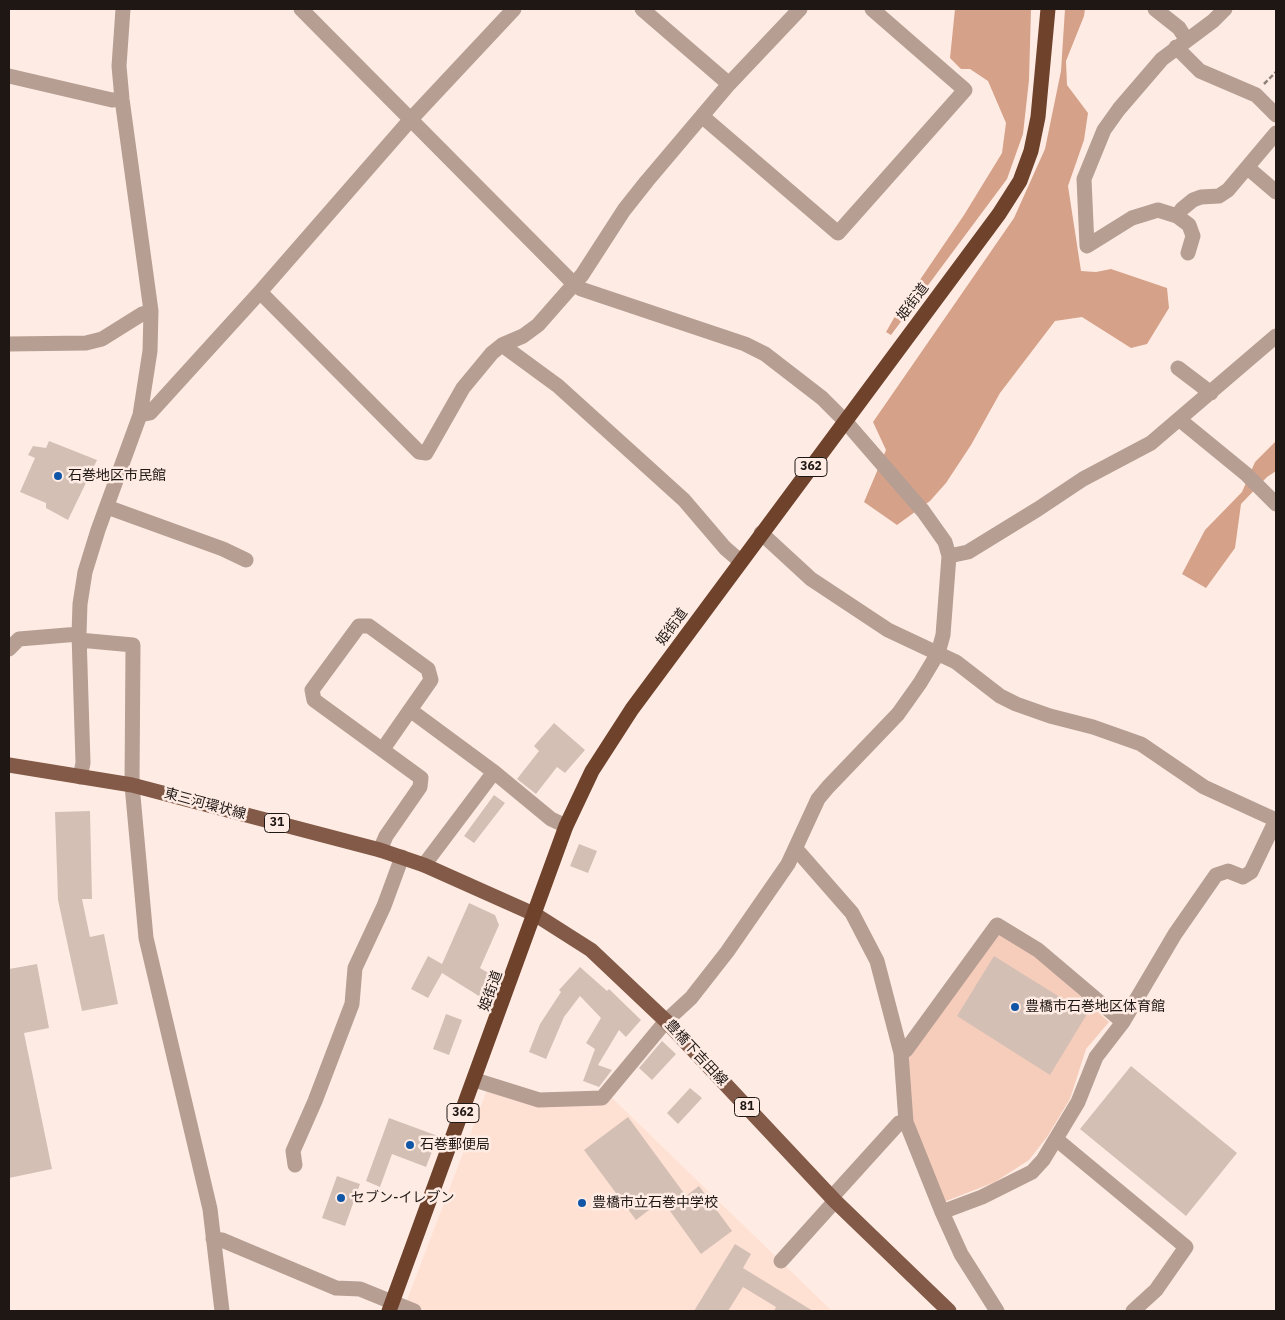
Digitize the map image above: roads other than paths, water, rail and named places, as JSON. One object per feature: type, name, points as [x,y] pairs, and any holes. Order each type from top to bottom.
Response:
[{"type":"highway","name":"姫街道","points":[[391,1306],[536,915],[566,826],[592,771],[627,717],[761,532],[999,214],[1020,180],[1031,151],[1038,117],[1048,9]]},
{"type":"main road","name":"東三河環状線","points":[[9,765],[132,785],[380,850],[424,865],[536,915]]},
{"type":"main road","name":"豊橋下吉田線","points":[[536,915],[591,950],[666,1021],[833,1199],[949,1311]]},
{"type":"street","points":[[80,777],[83,764],[79,637],[80,604],[86,572],[140,415],[150,351],[152,311],[119,66],[123,9]]},
{"type":"street","points":[[301,9],[574,284],[581,289],[745,344],[765,354],[822,398],[845,421],[923,511],[944,542],[949,556],[943,635],[938,653],[898,714],[818,799],[796,849],[727,952],[691,998],[666,1021],[602,1098],[539,1100],[475,1080]]},
{"type":"street","points":[[140,415],[150,413],[260,292],[411,119],[514,9]]},
{"type":"street","points":[[642,9],[729,84]]},
{"type":"street","points":[[260,292],[418,452],[426,452],[463,388],[492,353],[502,345],[524,336],[538,325],[574,284],[647,180],[703,117],[729,84],[800,9]]},
{"type":"street","points":[[703,117],[838,233],[965,90],[872,9]]},
{"type":"street","points":[[1155,9],[1178,28],[1181,43],[1200,71],[1256,95],[1276,115]]},
{"type":"street","points":[[1188,253],[1193,236],[1190,225],[1177,216],[1158,210],[1132,218],[1087,246],[1084,179],[1104,130],[1119,109],[1162,59],[1213,21],[1225,9]]},
{"type":"street","points":[[9,76],[112,100],[122,99]]},
{"type":"street","points":[[1177,216],[1182,209],[1194,200],[1201,197],[1219,196],[1228,190],[1276,133]]},
{"type":"street","points":[[1248,168],[1276,192]]},
{"type":"street","points":[[9,344],[86,343],[102,339],[142,314],[152,311]]},
{"type":"street","points":[[949,556],[954,557],[968,552],[1038,510],[1083,479],[1151,442],[1180,420],[1276,336]]},
{"type":"street","points":[[502,345],[558,386],[677,494],[740,562]]},
{"type":"street","points":[[1178,368],[1211,393]]},
{"type":"street","points":[[1180,420],[1246,474],[1276,504]]},
{"type":"street","points":[[107,507],[223,549],[246,560]]},
{"type":"street","points":[[761,532],[812,579],[888,630],[956,662],[1000,696],[1050,716],[1122,736],[1141,744],[1204,787],[1276,820],[1251,872],[1243,876],[1228,871],[1216,875],[1175,934],[1123,1022],[1096,1057],[1078,1102],[1043,1160],[1032,1172],[982,1197],[942,1212]]},
{"type":"street","points":[[380,850],[386,836],[420,787],[421,778],[314,700],[312,690],[359,626],[369,626],[428,669],[432,680],[383,750]]},
{"type":"street","points":[[12,638],[79,637],[133,645],[132,785],[146,938],[210,1209],[222,1311]]},
{"type":"street","points":[[410,710],[494,772],[551,820],[566,826]]},
{"type":"street","points":[[424,865],[494,772]]},
{"type":"street","points":[[796,849],[852,913],[877,961],[901,1053],[906,1122],[942,1212],[962,1254],[997,1311]]},
{"type":"street","points":[[295,1165],[293,1151],[315,1101],[352,1004],[355,968],[384,906],[402,857]]},
{"type":"street","points":[[901,1053],[906,1050],[997,926],[1038,950],[1123,1022]]},
{"type":"street","points":[[781,1261],[899,1123],[906,1122]]},
{"type":"street","points":[[1056,1139],[1186,1247],[1156,1290],[1133,1311]]},
{"type":"street","points":[[213,1239],[230,1244],[336,1288],[360,1289],[391,1306],[414,1311]]},
{"type":"place","name":"石巻地区市民館","points":[[58,476]]},
{"type":"place","name":"豊橋市石巻地区体育館","points":[[1015,1007]]},
{"type":"place","name":"石巻郵便局","points":[[410,1145]]},
{"type":"place","name":"セブン-イレブン","points":[[341,1198]]},
{"type":"place","name":"豊橋市立石巻中学校","points":[[582,1203]]}]
